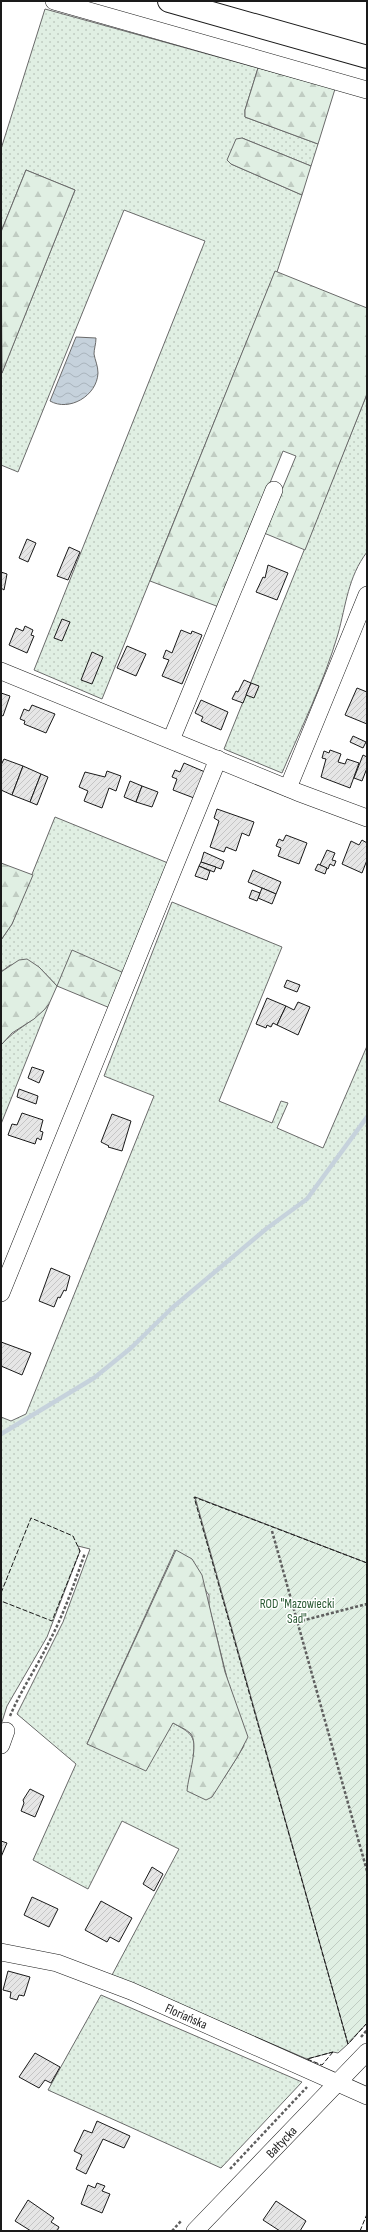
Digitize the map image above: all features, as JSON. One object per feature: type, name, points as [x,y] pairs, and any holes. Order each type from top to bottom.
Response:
[{"type":"main road","points":[[169,1],[367,57]]},
{"type":"street","points":[[54,1],[367,90]]},
{"type":"street","points":[[171,740],[274,490]]},
{"type":"street","points":[[288,788],[367,595]]},
{"type":"street","points":[[1,671],[218,760],[367,818]]},
{"type":"street","points":[[1,1293],[218,760]]},
{"type":"street","name":"Floriańska","points":[[1,1952],[57,1963],[131,1992],[320,2074],[336,2084],[367,2096]]},
{"type":"street","name":"Bałtycka","points":[[195,2231],[367,2052]]},
{"type":"path","points":[[272,1531],[367,1870]]},
{"type":"path","points":[[4,1738],[20,1692],[49,1644],[63,1614],[85,1553]]},
{"type":"path","points":[[297,1622],[367,1604]]},
{"type":"green space","points":[[45,9],[258,68],[245,110],[245,117],[318,144],[311,166],[242,138],[231,164],[302,195],[277,272],[275,272],[102,699],[34,670],[205,241],[124,210],[18,472],[1,465],[1,375],[75,190],[26,170],[1,232],[1,149]]},
{"type":"green space","points":[[258,68],[335,89],[318,144],[245,117],[245,110]]},
{"type":"green space","points":[[242,138],[311,166],[302,195],[231,164],[227,160],[236,139]]},
{"type":"green space","points":[[26,170],[75,190],[2,373],[1,232]]},
{"type":"green space","points":[[275,271],[367,308],[367,394],[305,550],[264,533],[296,456],[283,451],[219,607],[150,581]]},
{"type":"green space","points":[[367,394],[367,552],[352,581],[338,634],[326,670],[282,773],[224,749]]},
{"type":"green space","points":[[55,817],[168,863],[124,973],[57,986],[39,967],[10,965],[1,972],[1,940],[12,924]]},
{"type":"green space","points":[[1,863],[33,875],[12,924],[1,940]]},
{"type":"green space","points":[[172,902],[282,947],[219,1101],[272,1123],[281,1101],[288,1103],[277,1128],[323,1148],[367,1046],[367,1563],[195,1497],[348,2044],[338,2053],[333,2052],[307,2059],[112,1975],[179,1849],[122,1821],[88,1889],[33,1860],[76,1764],[17,1714],[63,1622],[90,1549],[78,1546],[80,1551],[47,1637],[7,1706],[1,1725],[1,1417],[11,1421],[26,1414],[154,1096],[104,1076]],"holes":[[[175,1550],[209,1595],[209,1606],[244,1746],[224,1778],[193,1756],[193,1739],[187,1732],[173,1723],[87,1744]]]},
{"type":"green space","points":[[72,950],[124,973],[110,1008],[57,986]]},
{"type":"green space","points":[[27,959],[39,967],[57,986],[49,1004],[44,1010],[34,1019],[12,1033],[1,1045],[1,972],[19,960]]},
{"type":"green space","points":[[49,1004],[1,1124],[1,1045],[12,1034],[38,1015]]},
{"type":"green space","name":"ROD \"Mazowiecki Sad\"","points":[[195,1497],[367,1563],[367,2023],[348,2044]]},
{"type":"green space","points":[[176,1550],[192,1559],[202,1575],[225,1672],[248,1737],[238,1756],[212,1797],[206,1800],[187,1791],[194,1752],[193,1738],[190,1733],[173,1723],[146,1771],[87,1744]]},
{"type":"green space","points":[[101,1995],[302,2082],[221,2168],[48,2090]]},
{"type":"water","points":[[76,337],[96,338],[94,354],[98,373],[96,381],[93,389],[81,400],[73,403],[57,404],[50,401]]},
{"type":"building","points":[[27,539],[36,543],[28,562],[19,558]]},
{"type":"building","points":[[69,547],[80,552],[68,580],[57,576]]},
{"type":"building","points":[[268,565],[288,573],[277,600],[256,592],[263,577],[265,578]]},
{"type":"building","points":[[1,572],[7,574],[4,590],[1,588]]},
{"type":"building","points":[[62,619],[70,622],[62,641],[54,638]]},
{"type":"building","points":[[25,626],[33,630],[31,635],[34,636],[27,653],[9,645],[16,628],[23,631]]},
{"type":"building","points":[[181,630],[191,634],[192,631],[202,635],[182,684],[162,676],[169,660],[163,658],[166,650],[172,653]]},
{"type":"building","points":[[127,646],[146,654],[136,676],[117,668]]},
{"type":"building","points":[[92,652],[103,657],[92,684],[81,680]]},
{"type":"building","points":[[244,680],[251,683],[243,703],[232,699],[236,691],[238,692]]},
{"type":"building","points":[[251,683],[259,686],[254,698],[246,695]]},
{"type":"building","points":[[357,688],[367,692],[367,724],[345,715]]},
{"type":"building","points":[[1,693],[10,696],[3,716],[1,715]]},
{"type":"building","points":[[201,700],[228,712],[221,730],[201,721],[203,717],[195,713]]},
{"type":"building","points":[[32,705],[55,714],[46,733],[24,724],[25,721],[20,719],[24,709],[29,711]]},
{"type":"building","points":[[353,736],[366,742],[363,748],[350,742]]},
{"type":"building","points":[[330,750],[341,754],[338,762],[345,764],[347,759],[359,763],[350,788],[321,777],[326,759],[322,758],[324,751],[329,753]]},
{"type":"building","points":[[363,755],[367,757],[367,768],[362,781],[354,778]]},
{"type":"building","points":[[4,759],[23,766],[12,795],[1,790],[1,765]]},
{"type":"building","points":[[184,763],[205,772],[194,798],[173,790],[177,779],[172,777],[175,770],[180,772]]},
{"type":"building","points":[[23,766],[41,774],[30,802],[12,795]]},
{"type":"building","points":[[107,771],[121,776],[116,791],[109,788],[102,808],[84,801],[88,791],[79,787],[85,772],[105,777]]},
{"type":"building","points":[[41,774],[48,777],[37,805],[30,802]]},
{"type":"building","points":[[130,781],[142,786],[136,802],[124,797]]},
{"type":"building","points":[[142,786],[158,792],[152,807],[136,802]]},
{"type":"building","points":[[217,809],[254,822],[249,836],[242,833],[236,851],[226,847],[224,852],[210,847],[219,821],[214,818]]},
{"type":"building","points":[[286,835],[307,843],[299,864],[278,856],[281,848],[276,846],[279,839],[283,841]]},
{"type":"building","points":[[362,840],[367,843],[367,860],[362,873],[342,864],[351,841],[359,845]]},
{"type":"building","points":[[327,850],[335,853],[332,860],[336,861],[334,866],[330,864],[328,869],[320,865]]},
{"type":"building","points":[[204,852],[224,861],[221,869],[201,862]]},
{"type":"building","points":[[201,862],[216,867],[214,872],[199,866]]},
{"type":"building","points":[[318,864],[327,868],[325,874],[315,870]]},
{"type":"building","points":[[199,866],[210,871],[207,880],[195,876]]},
{"type":"building","points":[[253,870],[281,882],[276,894],[248,882]]},
{"type":"building","points":[[262,888],[276,894],[272,904],[258,898]]},
{"type":"building","points":[[252,890],[260,893],[257,901],[249,898]]},
{"type":"building","points":[[287,980],[300,985],[297,992],[284,987]]},
{"type":"building","points":[[267,998],[286,1006],[277,1025],[273,1023],[271,1027],[267,1025],[266,1028],[256,1024]]},
{"type":"building","points":[[298,1002],[310,1007],[298,1035],[277,1025],[286,1006],[294,1010]]},
{"type":"building","points":[[32,1067],[44,1071],[39,1083],[28,1078]]},
{"type":"building","points":[[19,1089],[38,1096],[36,1104],[17,1097]]},
{"type":"building","points":[[22,1113],[43,1120],[40,1131],[43,1132],[41,1140],[37,1138],[35,1144],[8,1135],[12,1124],[17,1125]]},
{"type":"building","points":[[112,1114],[131,1121],[122,1151],[108,1147],[109,1146],[101,1142]]},
{"type":"building","points":[[51,1268],[70,1276],[66,1291],[64,1290],[60,1298],[58,1297],[54,1307],[39,1301]]},
{"type":"building","points":[[1,1342],[31,1353],[22,1375],[1,1366]]},
{"type":"building","points":[[30,1789],[44,1796],[35,1817],[21,1811],[24,1803],[23,1800]]},
{"type":"building","points":[[1,1841],[7,1843],[1,1857]]},
{"type":"building","points":[[152,1867],[163,1874],[154,1891],[143,1884]]},
{"type":"building","points":[[32,1897],[58,1909],[49,1927],[24,1915]]},
{"type":"building","points":[[101,1901],[132,1918],[119,1942],[110,1937],[107,1942],[85,1930]]},
{"type":"building","points":[[8,1971],[30,1977],[24,1996],[19,1995],[17,2000],[10,1998],[11,1992],[3,1990]]},
{"type":"building","points":[[35,2053],[60,2067],[51,2083],[45,2080],[39,2088],[19,2077]]},
{"type":"building","points":[[97,2121],[130,2136],[124,2148],[103,2139],[86,2174],[76,2169],[82,2155],[74,2151],[84,2130],[92,2133]]},
{"type":"building","points":[[97,2183],[105,2186],[102,2191],[110,2194],[102,2213],[81,2204],[88,2185],[95,2188]]},
{"type":"building","points":[[28,2200],[54,2218],[51,2222],[59,2227],[57,2231],[31,2231],[15,2221]]},
{"type":"building","points":[[276,2201],[306,2221],[300,2231],[280,2231],[263,2220]]},
{"type":"waterway","points":[[1,1434],[94,1378],[131,1348],[172,1308],[266,1229],[307,1199],[367,1117]]},
{"type":"fence","points":[[367,1563],[194,1497],[348,2044],[367,2023]]},
{"type":"fence","points":[[1,1593],[31,1518],[73,1536],[80,1551],[52,1621],[1,1601]]},
{"type":"fence","points":[[333,2052],[322,2065],[307,2059],[333,2052]]},
{"type":"fence","points":[[360,2231],[367,2214]]}]
